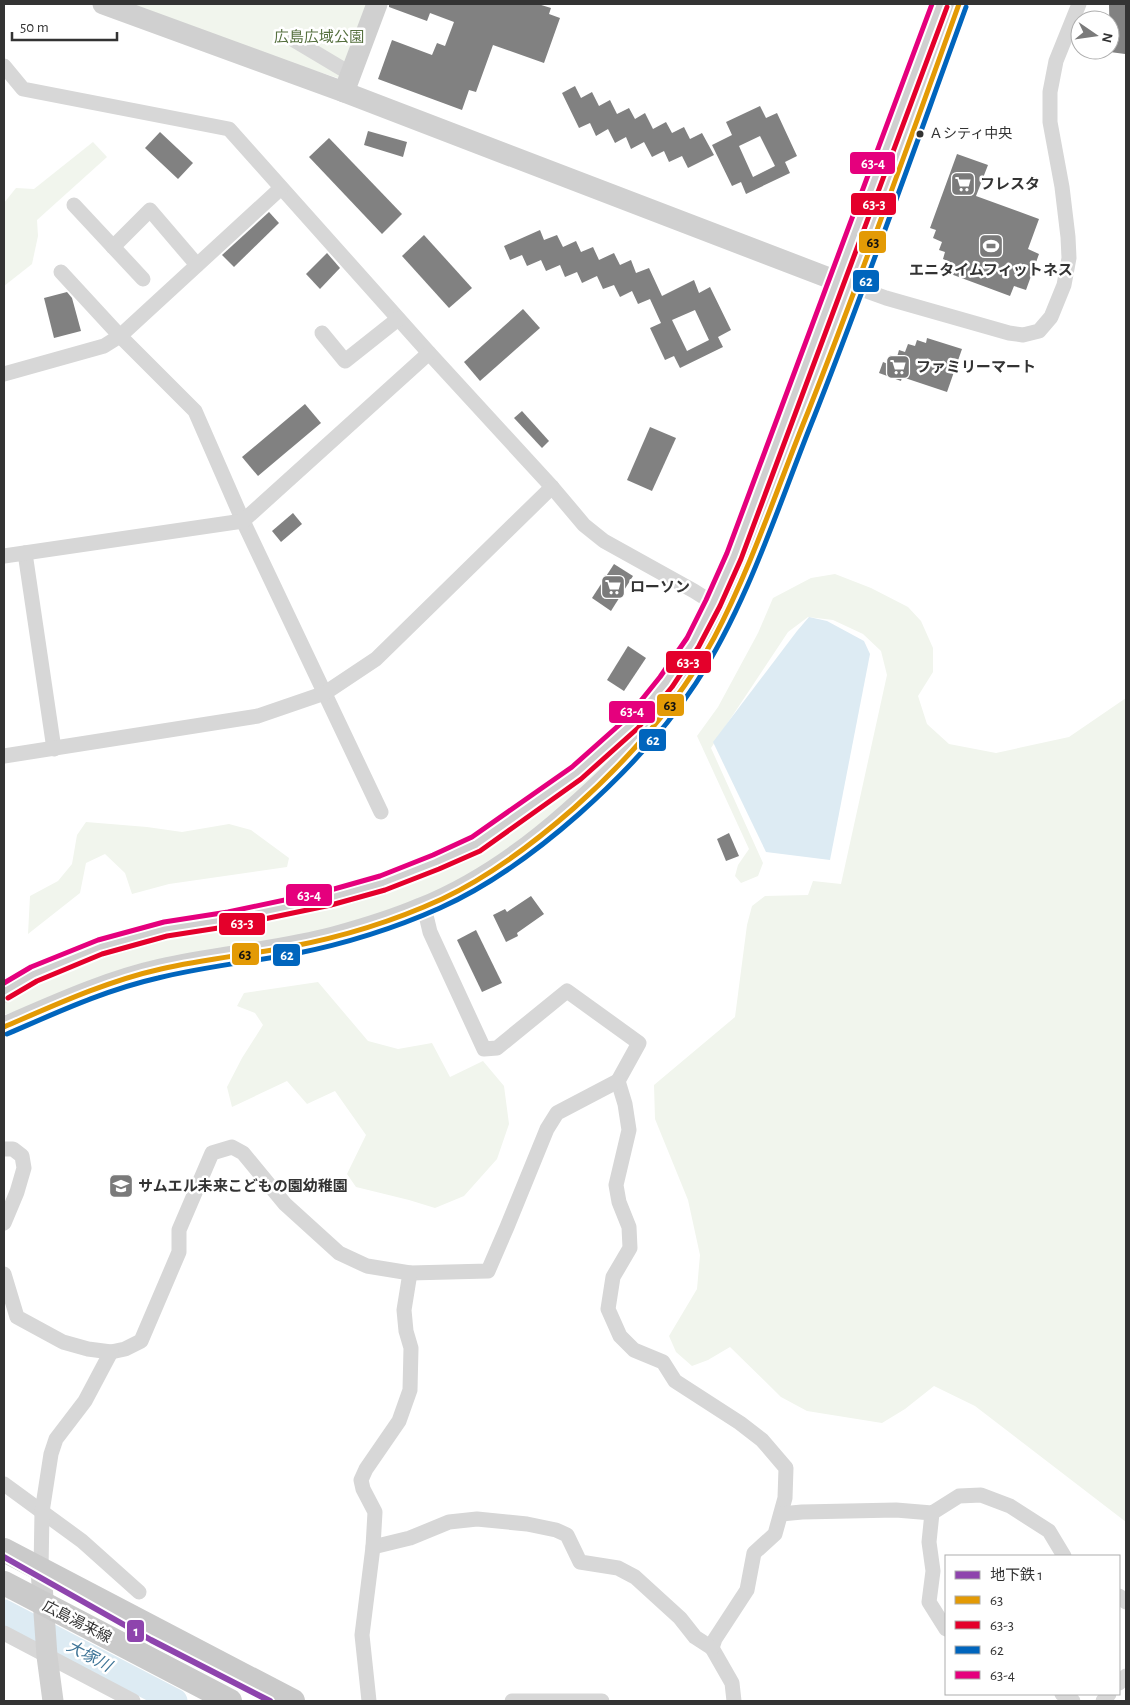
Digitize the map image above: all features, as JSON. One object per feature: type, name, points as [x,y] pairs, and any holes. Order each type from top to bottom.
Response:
[{"type":"main road","name":"広島湯来線","points":[[4,1550],[293,1701]]},
{"type":"main road","name":"広島湯来線","points":[[4,1584],[43,1610],[230,1701]]},
{"type":"street","points":[[102,4],[347,83],[846,284],[886,298],[1009,333],[1023,335],[1039,331],[1051,317],[1064,285],[1069,258],[1062,187],[1050,122],[1050,92],[1056,61],[1078,4]]},
{"type":"street","points":[[347,83],[377,4]]},
{"type":"street","points":[[4,1027],[100,988],[160,969],[332,938],[424,907],[495,870],[540,837],[591,793],[646,737],[675,700],[714,638],[751,559],[940,4]]},
{"type":"street","points":[[4,992],[34,974],[100,947],[165,929],[229,919],[329,898],[382,883],[436,862],[476,844],[577,773],[632,722],[666,682],[693,642],[713,603],[734,556],[774,444],[846,284],[959,4]]},
{"type":"street","points":[[294,40],[347,83]]},
{"type":"street","points":[[4,66],[23,89],[229,129],[428,353],[552,487],[584,525],[604,541],[713,603]]},
{"type":"street","points":[[4,374],[104,346],[120,336],[281,188]]},
{"type":"street","points":[[74,205],[143,279]]},
{"type":"street","points":[[113,247],[150,210],[197,265]]},
{"type":"street","points":[[61,272],[120,336],[195,411],[243,521],[381,812]]},
{"type":"street","points":[[322,333],[345,361],[398,319]]},
{"type":"street","points":[[4,556],[243,521],[428,353]]},
{"type":"street","points":[[4,756],[258,716],[325,693],[376,659],[552,487]]},
{"type":"street","points":[[25,553],[54,748]]},
{"type":"street","points":[[4,1274],[17,1317],[63,1342],[88,1349],[111,1352],[125,1349],[140,1341],[179,1252],[179,1230],[212,1153],[232,1147],[243,1153],[285,1204],[339,1253],[367,1266],[410,1273],[488,1271],[547,1129],[557,1113],[618,1081],[639,1043],[567,992],[497,1048],[484,1049],[430,932],[424,907]]},
{"type":"street","points":[[618,1081],[625,1104],[629,1130],[616,1185],[619,1202],[629,1227],[630,1248],[613,1277],[608,1309],[620,1336],[634,1350],[663,1362],[674,1381],[740,1423],[762,1440],[786,1468],[785,1498],[775,1534],[754,1553],[747,1590],[715,1639],[712,1648]]},
{"type":"street","points":[[4,1149],[13,1149],[22,1156],[24,1168],[18,1192],[4,1224]]},
{"type":"street","points":[[369,1701],[362,1634],[373,1546],[375,1512],[363,1489],[361,1480],[399,1421],[410,1390],[411,1348],[406,1331],[404,1310],[410,1273]]},
{"type":"street","points":[[53,1701],[43,1610],[42,1570],[42,1512],[51,1454],[56,1439],[85,1401],[111,1352]]},
{"type":"street","points":[[4,1484],[82,1541],[139,1592]]},
{"type":"street","points":[[780,1514],[896,1510],[932,1513],[959,1496],[981,1494],[1010,1506],[1049,1531],[1063,1555]]},
{"type":"street","points":[[932,1513],[929,1542],[933,1571],[929,1602],[945,1627]]},
{"type":"street","points":[[373,1546],[410,1538],[448,1522],[477,1519],[527,1524],[556,1530],[567,1535],[580,1562],[618,1568],[635,1577],[680,1618],[695,1637],[712,1648],[732,1683],[734,1701]]},
{"type":"street","points":[[4,1633],[47,1652],[133,1701]]},
{"type":"street","points":[[512,1701],[602,1701]]},
{"type":"green space","name":"広島広域公園","points":[[121,4],[367,4],[341,79],[260,53]]},
{"type":"green space","points":[[93,142],[107,157],[37,220],[38,236],[32,264],[4,286],[4,203],[16,188],[34,189]]},
{"type":"green space","points":[[835,574],[871,588],[908,607],[921,621],[933,648],[933,672],[918,696],[927,724],[949,744],[996,753],[1069,737],[1126,698],[1126,1522],[975,1406],[934,1386],[905,1409],[882,1423],[807,1411],[781,1397],[730,1347],[708,1360],[692,1366],[676,1352],[669,1336],[697,1289],[700,1255],[688,1200],[655,1119],[654,1085],[735,1017],[747,925],[752,906],[765,896],[808,895],[813,881],[841,884],[887,675],[881,651],[863,634],[833,620],[808,617],[788,632],[711,748],[763,863],[758,876],[741,883],[735,876],[738,865],[749,849],[697,736],[718,707],[758,633],[773,598],[811,578]]},
{"type":"green space","points":[[656,714],[575,798],[486,867],[378,919],[32,1006],[4,1015],[4,1001],[32,983],[94,958],[172,937],[339,908],[392,890]]},
{"type":"green space","points":[[86,822],[182,832],[229,824],[251,830],[289,858],[287,867],[169,884],[132,894],[125,873],[105,854],[86,863],[80,893],[28,934],[30,896],[58,881],[72,864],[77,835]]},
{"type":"green space","points":[[318,982],[368,1041],[398,1049],[432,1043],[450,1077],[483,1061],[504,1086],[509,1124],[497,1159],[464,1196],[435,1208],[356,1187],[347,1174],[366,1135],[335,1091],[307,1104],[287,1081],[232,1107],[227,1087],[242,1058],[263,1025],[255,1013],[237,1006],[244,993]]},
{"type":"shaded area","points":[[809,617],[827,621],[864,641],[870,654],[830,860],[766,852],[713,742]]},
{"type":"building","points":[[389,4],[538,4],[551,8],[549,14],[560,18],[544,63],[493,45],[476,92],[469,90],[462,110],[378,79],[392,40],[432,55],[437,43],[445,46],[454,22],[430,13],[427,21],[389,7]]},
{"type":"building","points":[[1109,4],[1126,4],[1125,54],[1120,53],[1120,10],[1109,10]]},
{"type":"building","points":[[575,86],[581,98],[592,92],[599,106],[610,100],[617,114],[629,108],[635,119],[645,113],[653,129],[666,122],[672,133],[684,127],[690,139],[702,133],[714,155],[688,168],[682,156],[669,162],[664,151],[652,157],[644,142],[631,149],[626,137],[615,143],[608,129],[596,136],[590,123],[579,128],[562,93]]},
{"type":"building","points":[[760,106],[766,118],[777,113],[797,156],[785,162],[790,173],[746,194],[741,182],[732,186],[712,145],[732,135],[726,122]],"holes":[[[760,136],[775,166],[753,177],[739,146]]]},
{"type":"building","points":[[368,131],[407,142],[403,157],[364,145]]},
{"type":"building","points":[[160,132],[193,163],[178,179],[145,148]]},
{"type":"building","points":[[329,138],[402,214],[382,234],[309,157]]},
{"type":"building","points":[[957,154],[988,165],[976,196],[1039,219],[1028,249],[1039,254],[1026,290],[1014,286],[1010,296],[948,273],[952,263],[943,259],[945,252],[939,250],[942,242],[933,238],[936,230],[930,228]]},
{"type":"building","points":[[269,212],[279,223],[234,267],[222,255]]},
{"type":"building","points":[[540,230],[544,240],[557,235],[563,247],[576,241],[581,252],[593,247],[599,260],[614,253],[620,265],[631,260],[636,273],[649,268],[662,296],[694,280],[699,293],[710,287],[731,330],[718,337],[723,347],[680,368],[674,356],[665,360],[650,328],[661,323],[650,299],[638,304],[632,291],[620,297],[614,285],[603,289],[597,276],[582,283],[577,272],[565,277],[560,265],[546,271],[541,260],[527,266],[522,255],[510,260],[504,246]],"holes":[[[695,310],[709,340],[687,351],[672,320]]]},
{"type":"building","points":[[424,235],[472,288],[449,308],[402,256]]},
{"type":"building","points":[[327,253],[340,268],[320,289],[306,274]]},
{"type":"building","points":[[67,292],[72,298],[81,331],[54,338],[44,298]]},
{"type":"building","points":[[523,309],[540,328],[480,381],[464,362]]},
{"type":"building","points":[[927,338],[962,349],[947,392],[902,377],[901,381],[879,373],[883,362],[888,364],[891,355],[897,357],[899,350],[905,352],[908,344],[915,346],[917,340],[926,343]]},
{"type":"building","points":[[305,404],[321,423],[258,476],[242,457]]},
{"type":"building","points":[[522,411],[549,441],[542,448],[514,418]]},
{"type":"building","points":[[650,427],[676,438],[652,491],[627,480]]},
{"type":"building","points":[[293,513],[302,524],[281,542],[272,531]]},
{"type":"building","name":"ローソン","points":[[614,564],[633,576],[611,611],[592,598]]},
{"type":"building","points":[[628,646],[646,658],[624,691],[607,680]]},
{"type":"building","points":[[729,833],[739,856],[726,861],[717,839]]},
{"type":"building","points":[[531,896],[544,914],[517,933],[518,936],[506,942],[493,915],[505,909],[507,912]]},
{"type":"building","points":[[476,930],[502,983],[482,992],[457,940]]},
{"type":"waterway","name":"大塚川","points":[[4,1612],[175,1701]]},
{"type":"metro line","name":"1","points":[[4,1557],[151,1640],[270,1701]]},
{"type":"transit line","name":"63-4","points":[[4,983],[31,967],[98,940],[164,922],[228,912],[327,891],[380,876],[433,855],[472,837],[572,767],[627,718],[660,677],[687,638],[727,553],[932,4]]},
{"type":"transit line","name":"63","points":[[4,1027],[81,994],[141,974],[309,943],[367,927],[424,907],[478,880],[528,846],[574,808],[633,750],[685,686],[728,611],[764,526],[847,311],[959,4]]},
{"type":"transit line","name":"63-3","points":[[8,998],[37,981],[102,954],[167,936],[231,926],[331,905],[385,890],[439,869],[480,851],[581,779],[638,728],[672,687],[699,646],[720,606],[741,559],[947,7]]},
{"type":"transit line","name":"62","points":[[7,1034],[81,1003],[138,983],[175,974],[331,946],[386,929],[440,908],[495,878],[547,841],[595,799],[657,736],[684,701],[715,652],[732,619],[761,553],[854,315],[966,7]]},
{"type":"place","name":"Ａシティ中央","points":[[920,134]]},
{"type":"place","name":"フレスタ","points":[[963,184]]},
{"type":"place","name":"エニタイムフィットネス","points":[[991,246]]},
{"type":"place","name":"ファミリーマート","points":[[898,367]]},
{"type":"place","name":"ローソン","points":[[613,587]]},
{"type":"place","name":"サムエル未来こどもの園幼稚園","points":[[121,1186]]}]
